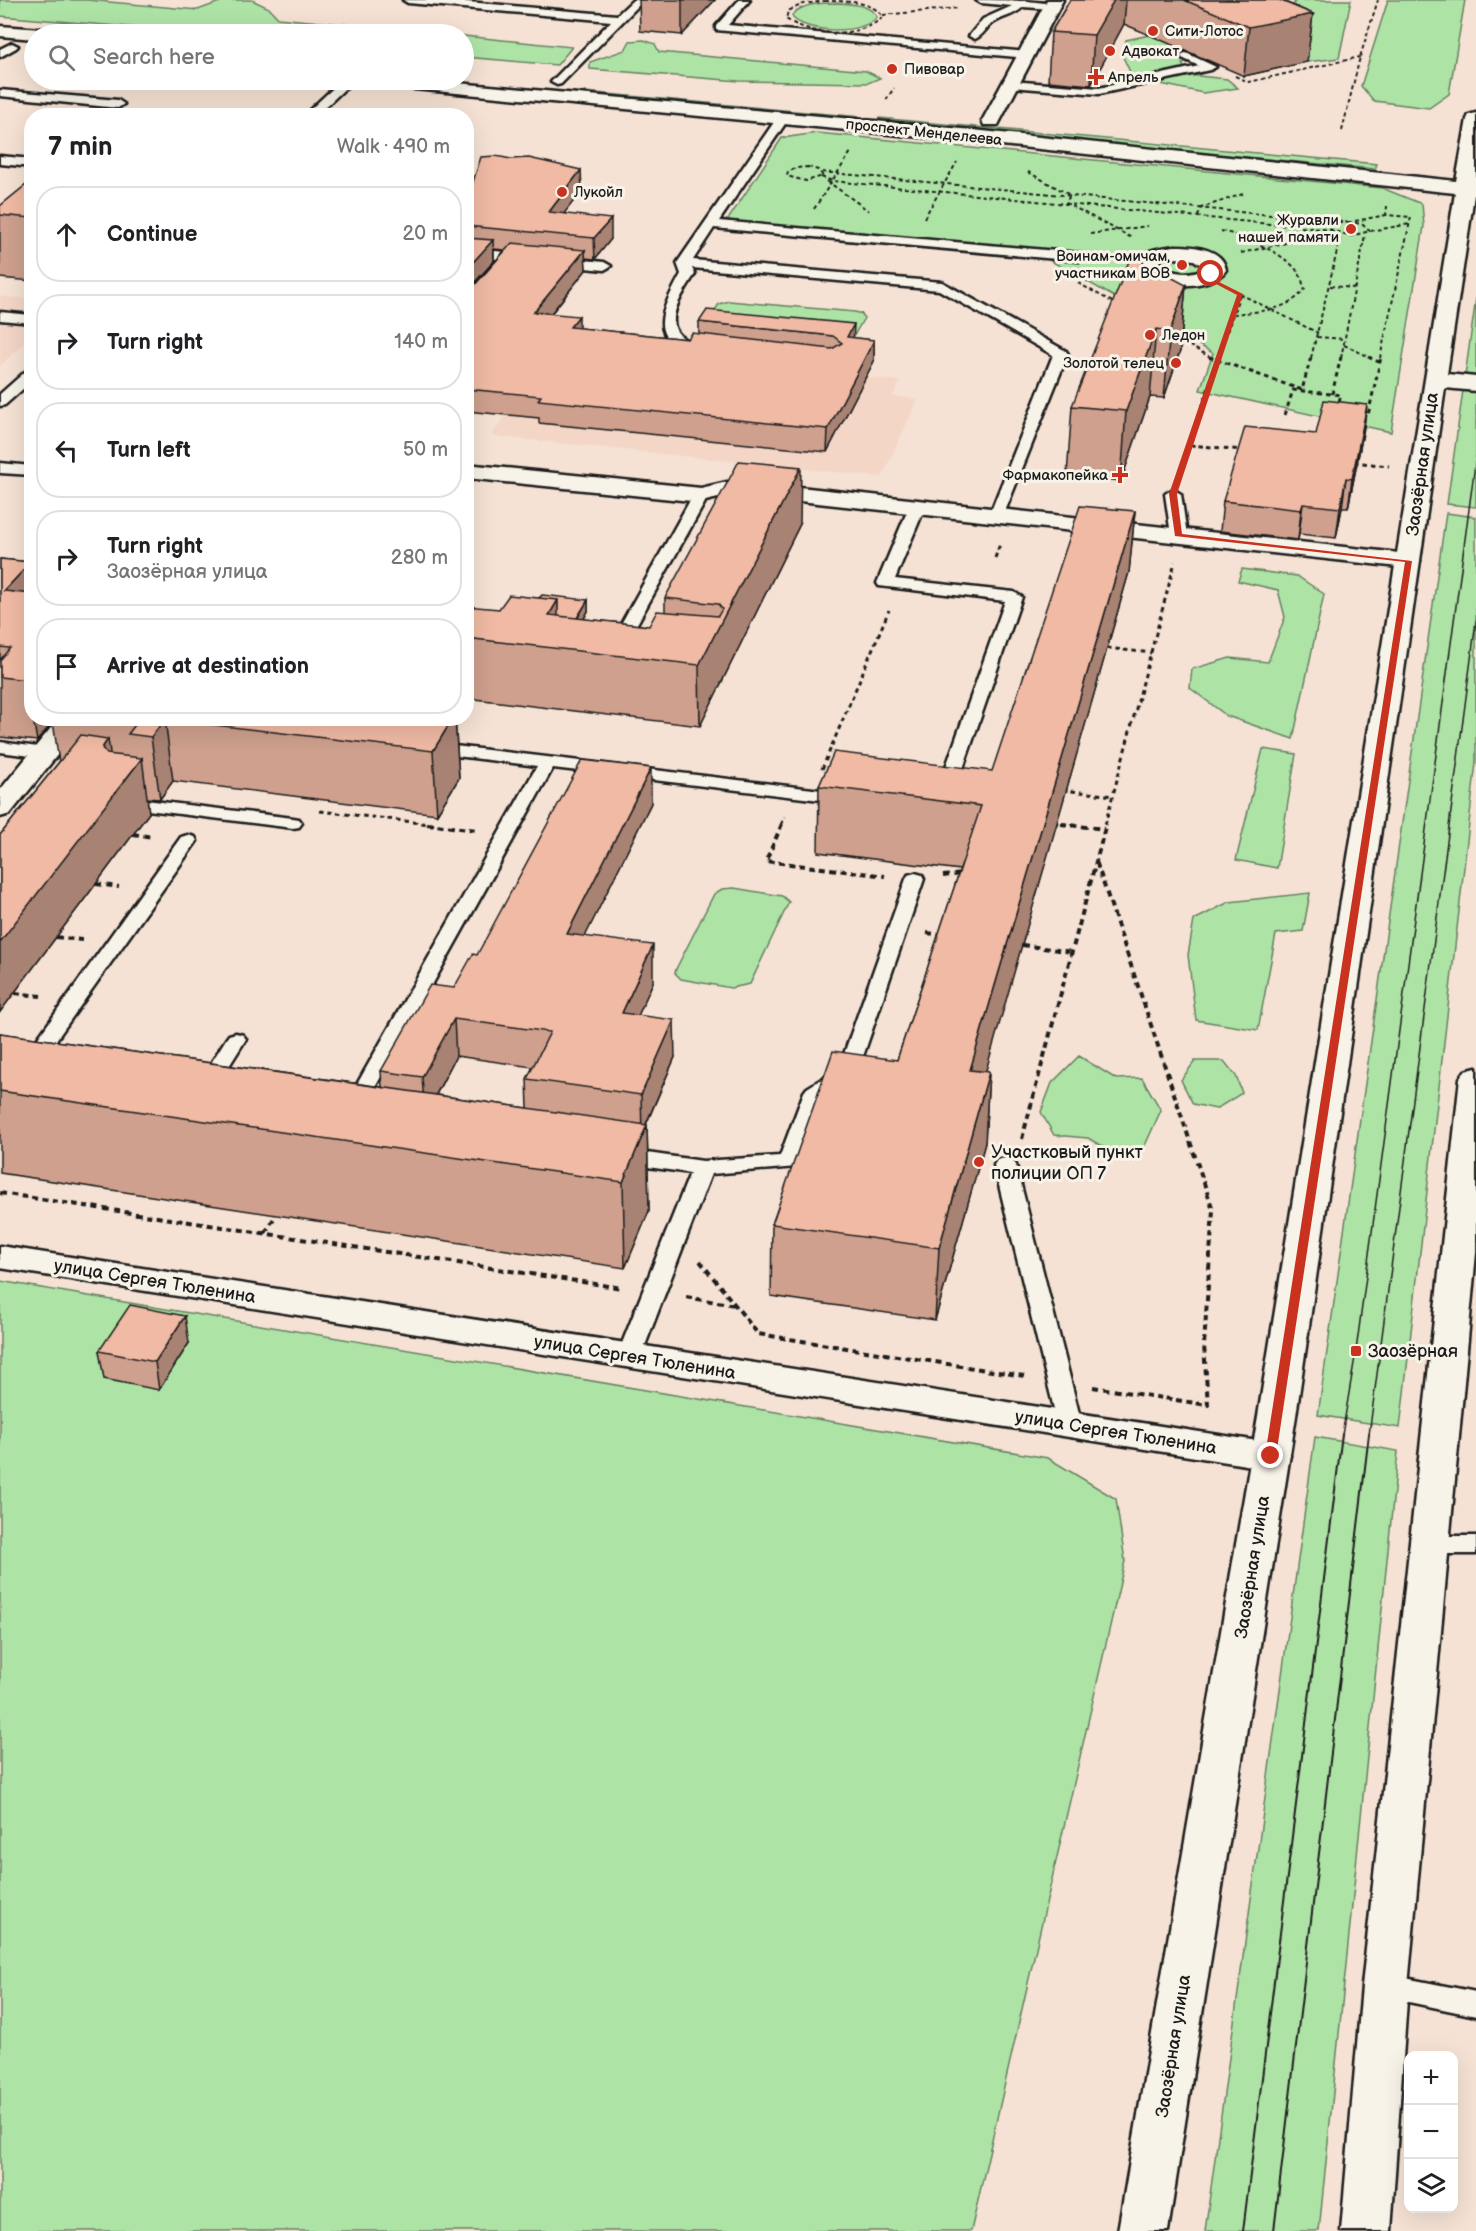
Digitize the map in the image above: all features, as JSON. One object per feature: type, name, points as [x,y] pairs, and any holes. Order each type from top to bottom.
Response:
[{"type":"main road","points":[[991,121],[1027,55],[1046,28],[1054,3]]},
{"type":"main road","points":[[0,31],[24,33]]},
{"type":"main road","points":[[4,48],[24,48]]},
{"type":"main road","name":"проспект Менделеева","points":[[474,74],[1254,147]]},
{"type":"main road","points":[[544,95],[557,82]]},
{"type":"main road","name":"проспект Менделеева","points":[[474,89],[973,136],[1466,176]]},
{"type":"main road","name":"Заозёрная улица","points":[[1143,2231],[1271,1456],[1408,561],[1414,507],[1476,119]]},
{"type":"main road","points":[[1165,253],[1149,258],[1146,262],[1147,267],[1160,275],[1170,277],[1208,268]]},
{"type":"main road","points":[[1435,380],[1476,384]]},
{"type":"main road","points":[[474,472],[701,495],[727,489],[763,490],[1408,561]]},
{"type":"main road","points":[[0,808],[42,768],[69,726]]},
{"type":"main road","points":[[1366,2231],[1385,1986],[1476,1078]]},
{"type":"main road","name":"улица Сергея Тюленина","points":[[0,1257],[1271,1456]]},
{"type":"lane","points":[[408,0],[620,19]]},
{"type":"lane","points":[[557,82],[639,0]]},
{"type":"lane","points":[[745,0],[720,28],[1027,55]]},
{"type":"lane","points":[[981,0],[1054,3]]},
{"type":"lane","points":[[975,36],[982,23],[989,18],[1014,11],[1020,3]]},
{"type":"lane","points":[[1011,84],[1098,91],[1210,67],[1186,56]]},
{"type":"lane","points":[[318,108],[337,90]]},
{"type":"lane","points":[[0,93],[118,104]]},
{"type":"lane","points":[[684,262],[783,118]]},
{"type":"lane","points":[[0,169],[5,160],[24,162]]},
{"type":"lane","points":[[710,224],[1079,257]]},
{"type":"lane","points":[[474,253],[604,266]]},
{"type":"lane","points":[[495,272],[509,256]]},
{"type":"lane","points":[[684,262],[688,274],[666,313],[668,330],[680,344],[707,351]]},
{"type":"lane","points":[[684,262],[942,286],[1061,354],[997,516]]},
{"type":"lane","points":[[0,316],[24,318]]},
{"type":"lane","points":[[0,402],[24,380]]},
{"type":"lane","points":[[0,468],[24,470]]},
{"type":"lane","points":[[1173,494],[1179,536]]},
{"type":"lane","points":[[631,661],[605,658],[701,495]]},
{"type":"lane","points":[[917,507],[885,583],[1014,597],[940,809]]},
{"type":"lane","points":[[417,746],[859,800]]},
{"type":"lane","points":[[0,747],[42,768]]},
{"type":"lane","points":[[373,1120],[341,1115],[548,762]]},
{"type":"lane","points":[[837,797],[844,778]]},
{"type":"lane","points":[[121,786],[132,787],[121,802],[293,823]]},
{"type":"lane","points":[[48,1073],[16,1068],[188,841]]},
{"type":"lane","points":[[603,1153],[703,1168],[789,1162],[814,1092],[848,1071],[915,879]]},
{"type":"lane","points":[[223,1098],[195,1094],[236,1040]]},
{"type":"lane","points":[[1005,1165],[1070,1425]]},
{"type":"lane","points":[[629,1356],[703,1168]]},
{"type":"lane","points":[[1429,1545],[1476,1545]]},
{"type":"lane","points":[[1385,1986],[1476,2004]]},
{"type":"path","points":[[1342,131],[1360,57],[1378,0]]},
{"type":"path","points":[[882,15],[1020,3]]},
{"type":"path","points":[[910,242],[973,136]]},
{"type":"path","points":[[798,232],[854,149]]},
{"type":"path","points":[[1370,231],[1363,224],[1352,222],[822,172],[802,168],[791,170],[786,174],[800,181],[821,177],[833,181],[1333,231],[1341,235],[1365,235],[1370,231],[1410,224]]},
{"type":"path","points":[[1024,170],[1070,195]]},
{"type":"path","points":[[821,177],[824,174],[822,172]]},
{"type":"path","points":[[1197,216],[1201,208],[1251,191]]},
{"type":"path","points":[[1066,203],[1070,195]]},
{"type":"path","points":[[1386,215],[1389,200]]},
{"type":"path","points":[[1066,203],[1115,231],[1165,253]]},
{"type":"path","points":[[1352,222],[1386,215],[1411,217],[1368,415],[1359,410]]},
{"type":"path","points":[[1333,231],[1333,224],[1344,222]]},
{"type":"path","points":[[1208,268],[1333,231]]},
{"type":"path","points":[[1302,390],[1318,334],[1341,235]]},
{"type":"path","points":[[1332,394],[1365,235]]},
{"type":"path","points":[[1023,252],[1115,304]]},
{"type":"path","points":[[1208,268],[1240,294],[1318,334],[1344,339]]},
{"type":"path","points":[[1330,286],[1354,288]]},
{"type":"path","points":[[1173,494],[1240,294]]},
{"type":"path","points":[[1177,339],[1218,362],[1302,390]]},
{"type":"path","points":[[1344,345],[1379,362]]},
{"type":"path","points":[[1285,415],[1293,390],[1341,395],[1337,411]]},
{"type":"path","points":[[1190,445],[1249,451]]},
{"type":"path","points":[[1344,461],[1392,466],[1390,476]]},
{"type":"path","points":[[995,558],[1000,543]]},
{"type":"path","points":[[1022,1139],[1175,561]]},
{"type":"path","points":[[900,584],[804,793],[766,861],[915,879]]},
{"type":"path","points":[[1107,648],[1151,653]]},
{"type":"path","points":[[1055,789],[1113,796]]},
{"type":"path","points":[[1046,822],[1104,829]]},
{"type":"path","points":[[678,1233],[758,1334],[1208,1405],[1204,1345],[1213,1210],[1096,861]]},
{"type":"path","points":[[1022,945],[1072,952]]},
{"type":"path","points":[[0,1192],[735,1305]]},
{"type":"path","points":[[265,1233],[276,1215]]},
{"type":"shaded area","points":[[0,296],[24,298],[24,343],[0,366]]},
{"type":"shaded area","points":[[555,347],[900,381],[893,396],[918,399],[882,477],[491,436]]},
{"type":"green space","points":[[0,0],[87,0],[198,10],[225,0],[252,0],[269,8],[278,18],[341,24],[93,24],[0,16]]},
{"type":"green space","points":[[1296,0],[1351,0],[1339,58],[1307,62],[1267,43],[1182,64],[1189,75],[1227,79],[1238,88],[1203,93],[1133,78],[1122,55],[1126,40],[1293,5]]},
{"type":"green space","points":[[1388,0],[1465,0],[1449,94],[1429,108],[1374,101],[1361,86]]},
{"type":"green space","points":[[837,3],[865,7],[877,17],[860,27],[835,30],[810,27],[800,23],[792,15],[807,6]]},
{"type":"green space","points":[[474,37],[572,47],[557,65],[474,58]]},
{"type":"green space","points":[[644,40],[655,44],[659,52],[866,71],[880,78],[868,83],[739,81],[590,69],[590,62],[625,50],[630,41]]},
{"type":"green space","points":[[585,92],[861,117],[858,123],[577,94]]},
{"type":"green space","points":[[879,118],[1377,164],[1375,169],[876,123]]},
{"type":"green space","points":[[817,133],[1382,188],[1422,204],[1424,226],[1391,432],[1200,390],[1213,353],[1030,249],[727,221],[782,138]]},
{"type":"green space","points":[[1476,298],[1476,507],[1447,504]]},
{"type":"green space","points":[[729,301],[855,312],[862,314],[864,318],[852,339],[707,323],[719,304]]},
{"type":"green space","points":[[1446,513],[1476,517],[1476,762],[1400,1428],[1318,1415]]},
{"type":"green space","points":[[1242,569],[1297,576],[1324,594],[1293,739],[1227,716],[1190,688],[1192,669],[1230,658],[1268,662],[1285,617],[1278,590],[1238,581]]},
{"type":"green space","points":[[1263,749],[1296,754],[1277,868],[1236,860]]},
{"type":"green space","points":[[734,888],[782,896],[789,902],[750,984],[731,988],[681,979],[675,973],[676,969],[714,894],[722,889]]},
{"type":"green space","points":[[1310,893],[1303,931],[1276,934],[1258,1030],[1196,1020],[1188,955],[1194,920],[1229,902]]},
{"type":"green space","points":[[1079,1056],[1116,1079],[1142,1078],[1161,1110],[1142,1152],[1115,1154],[1088,1138],[1054,1135],[1041,1112],[1052,1083]]},
{"type":"green space","points":[[1195,1061],[1224,1061],[1236,1076],[1242,1093],[1216,1109],[1193,1104],[1181,1080]]},
{"type":"green space","points":[[0,1281],[1048,1458],[1116,1499],[1125,1561],[971,2231],[0,2231]]},
{"type":"green space","points":[[1315,1437],[1398,1451],[1319,2231],[1205,2231]]},
{"type":"building","points":[[1070,0],[1114,0],[1094,35],[1051,32]]},
{"type":"building","points":[[1184,0],[1279,0],[1313,14],[1249,27]]},
{"type":"building","points":[[481,157],[529,158],[581,170],[549,212],[611,219],[594,238],[474,227],[474,179]]},
{"type":"building","points":[[24,186],[24,217],[0,215],[0,206]]},
{"type":"building","points":[[474,239],[493,240],[474,261]]},
{"type":"building","points":[[512,243],[585,250],[534,312],[579,316],[570,327],[688,339],[692,333],[832,349],[842,343],[833,336],[699,322],[707,310],[854,324],[847,337],[874,340],[828,429],[538,400],[541,396],[474,390],[474,286]]},
{"type":"building","points":[[1131,256],[1186,285],[1170,331],[1156,329],[1126,411],[1072,406]]},
{"type":"building","points":[[1324,400],[1367,405],[1352,479],[1346,478],[1340,508],[1303,504],[1301,510],[1223,501],[1245,427],[1316,434]]},
{"type":"building","points":[[739,461],[801,467],[699,665],[474,639],[474,607],[499,609],[509,595],[558,600],[549,615],[649,626],[657,611],[718,616],[722,609],[718,604],[665,598]]},
{"type":"building","points":[[1080,506],[1135,511],[970,1070],[989,1072],[939,1248],[772,1224],[833,1051],[897,1060],[981,806],[819,786],[834,752],[992,771]]},
{"type":"building","points":[[0,559],[24,561],[24,570],[4,591],[24,593],[24,680],[0,677],[0,660],[10,648],[0,647]]},
{"type":"building","points":[[542,595],[588,600],[577,618],[558,616],[558,600],[539,598]]},
{"type":"building","points":[[134,726],[160,726],[151,737],[128,734]]},
{"type":"building","points":[[224,726],[448,726],[433,751]]},
{"type":"building","points":[[81,735],[108,739],[102,748],[107,754],[142,758],[0,942],[0,835]]},
{"type":"building","points":[[582,760],[651,768],[567,934],[653,945],[622,1013],[674,1020],[641,1095],[527,1079],[550,1032],[454,1019],[422,1077],[381,1071],[430,985],[454,988],[473,954],[477,955]]},
{"type":"building","points":[[0,1033],[647,1125],[623,1182],[0,1091]]},
{"type":"building","points":[[130,1305],[185,1316],[155,1362],[99,1351]]},
{"type":"tram line","points":[[1342,1435],[1356,1351],[1476,457]]},
{"type":"tram line","points":[[1369,1435],[1476,621]]},
{"type":"tram line","points":[[1243,2231],[1342,1434]]},
{"type":"tram line","points":[[1274,2231],[1369,1434]]},
{"type":"place","name":"Сити-Лотос","points":[[1153,31]]},
{"type":"place","name":"Адвокат","points":[[1110,51]]},
{"type":"place","name":"Пивовар","points":[[892,69]]},
{"type":"place","name":"Апрель","points":[[1096,77]]},
{"type":"place","name":"Лукойл","points":[[562,192]]},
{"type":"place","name":"Журавли нашей памяти","points":[[1351,229]]},
{"type":"place","name":"Воинам-омичам, участникам ВОВ","points":[[1182,265]]},
{"type":"place","name":"Ледон","points":[[1150,335]]},
{"type":"place","name":"Золотой телец","points":[[1176,363]]},
{"type":"place","name":"Фармакопейка","points":[[1120,475]]},
{"type":"place","name":"Участковый пункт полиции ОП 7","points":[[979,1162]]},
{"type":"place","name":"Заозёрная","points":[[1356,1351]]},
{"type":"route","points":[[1211,274],[1204,276],[1240,294],[1173,494],[1179,536],[1408,561],[1271,1456]]}]
